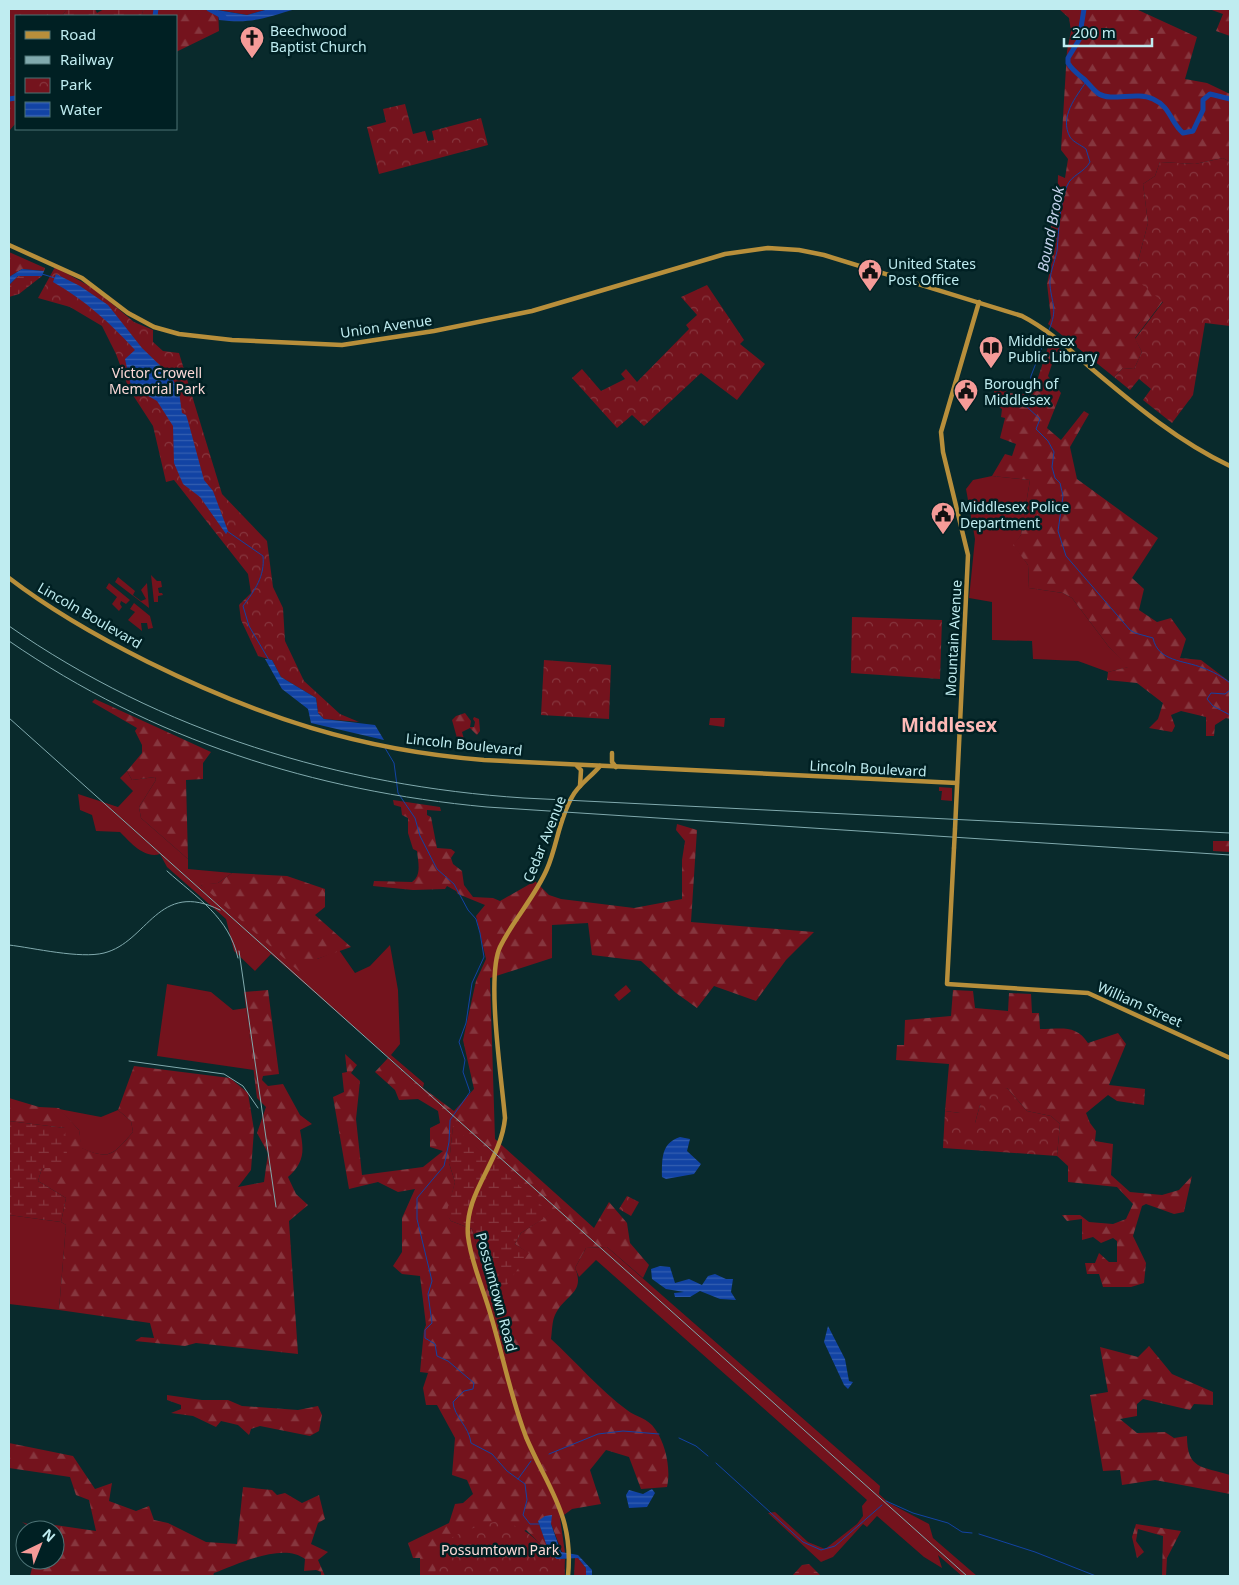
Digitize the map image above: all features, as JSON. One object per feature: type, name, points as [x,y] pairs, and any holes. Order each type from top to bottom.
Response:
[{"type":"main road","name":"Union Avenue","points":[[9,245],[77,275],[128,313],[150,325],[169,332],[232,340],[342,345],[494,320],[569,301],[715,257],[749,249],[788,249],[812,252],[1022,316],[1052,334],[1156,422],[1205,454],[1230,466]]},
{"type":"main road","name":"Mountain Avenue","points":[[946,984],[968,555],[943,452],[941,432],[979,302]]},
{"type":"main road","name":"Lincoln Boulevard","points":[[9,578],[39,600],[95,634],[211,692],[310,729],[378,745],[475,759],[616,768],[956,783]]},
{"type":"main road","points":[[612,753],[612,762],[616,768]]},
{"type":"main road","points":[[576,765],[581,770],[578,789]]},
{"type":"main road","name":"Cedar Avenue","points":[[513,924],[548,868],[568,805],[578,789],[600,766]]},
{"type":"main road","name":"Possumtown Road","points":[[513,924],[499,949],[494,975],[505,1118],[504,1132],[501,1144],[471,1204],[468,1221],[469,1238],[516,1407],[527,1438],[561,1508],[568,1531],[570,1550],[568,1576]]},
{"type":"main road","name":"William Street","points":[[946,984],[1088,993],[1230,1058]]},
{"type":"green space","points":[[9,9],[67,9],[63,15],[15,15],[15,124],[9,131]]},
{"type":"green space","points":[[67,9],[95,9],[97,13],[104,9],[144,9],[141,15],[63,15]]},
{"type":"green space","points":[[144,9],[269,9],[247,15],[218,10],[219,31],[178,51],[178,15],[141,15]]},
{"type":"green space","points":[[1059,9],[1136,9],[1197,37],[1185,79],[1207,83],[1230,94],[1230,162],[1223,158],[1195,164],[1160,162],[1155,176],[1143,184],[1148,223],[1138,261],[1163,301],[1135,338],[1142,352],[1134,369],[1123,368],[1114,377],[1048,324],[1051,318],[1047,284],[1052,261],[1051,225],[1057,211],[1058,175],[1065,178],[1068,159],[1061,150],[1067,51],[1071,31],[1069,18]]},
{"type":"green space","points":[[1209,9],[1230,9],[1230,36],[1216,31],[1223,14]]},
{"type":"green space","points":[[405,104],[413,134],[425,131],[428,141],[434,140],[432,131],[481,118],[488,145],[379,174],[367,127],[386,122],[383,109]]},
{"type":"green space","points":[[1223,158],[1230,162],[1230,326],[1205,323],[1193,395],[1172,423],[1143,400],[1151,389],[1139,379],[1130,390],[1114,377],[1123,368],[1134,369],[1142,352],[1135,339],[1163,302],[1138,281],[1138,261],[1148,223],[1143,184],[1155,176],[1160,162],[1195,164]]},
{"type":"green space","points":[[9,252],[45,268],[44,271],[22,269],[9,277]]},
{"type":"green space","name":"Victor Crowell Memorial Park","points":[[55,267],[93,288],[134,322],[153,330],[153,342],[163,351],[179,353],[222,494],[267,541],[273,587],[283,608],[285,641],[304,681],[340,714],[359,722],[324,719],[318,713],[316,698],[281,677],[272,660],[258,656],[241,620],[239,605],[251,593],[248,574],[174,480],[166,482],[153,426],[129,389],[116,354],[102,326],[70,307],[38,298]]},
{"type":"green space","points":[[18,276],[42,276],[19,294],[9,297],[9,285]]},
{"type":"green space","points":[[707,285],[744,340],[740,344],[765,364],[737,400],[701,373],[644,426],[632,415],[617,428],[572,378],[582,369],[601,391],[625,379],[621,374],[626,369],[637,382],[689,329],[686,325],[697,315],[681,297]]},
{"type":"green space","points":[[1050,341],[1065,353],[1056,352],[1048,376],[1061,393],[1047,428],[1061,440],[1084,411],[1089,414],[1070,447],[1077,479],[1158,538],[1132,578],[1144,589],[1139,610],[1157,622],[1171,618],[1186,639],[1180,658],[1201,660],[1230,682],[1230,719],[1226,718],[1215,725],[1214,736],[1206,736],[1206,717],[1181,711],[1171,715],[1175,726],[1172,732],[1149,728],[1158,719],[1163,703],[1137,683],[1107,680],[1108,672],[1128,667],[1109,647],[1072,598],[1063,593],[1029,588],[1028,565],[1013,545],[1021,535],[1030,480],[992,476],[1005,454],[1012,456],[1016,444],[1000,438],[1005,418],[1001,417],[1002,409],[991,401],[995,389],[1000,386],[1008,393],[1025,394],[1036,384]]},
{"type":"green space","points":[[992,476],[1030,480],[1021,535],[1014,545],[1028,565],[1029,588],[1063,593],[1072,598],[1109,647],[1129,667],[1108,672],[1078,661],[1033,659],[1032,641],[992,640],[992,602],[969,598],[975,539],[966,489],[973,480]]},
{"type":"green space","points":[[151,575],[157,581],[161,581],[162,587],[158,588],[159,593],[163,595],[158,596],[158,602],[154,602]]},
{"type":"green space","points":[[118,577],[135,591],[133,595],[141,601],[146,599],[141,590],[147,583],[149,608],[115,582]]},
{"type":"green space","points":[[109,583],[130,600],[126,604],[121,601],[122,607],[119,611],[112,604],[117,597],[106,588]]},
{"type":"green space","points":[[134,603],[150,616],[153,628],[148,629],[147,623],[141,623],[142,631],[128,620],[135,612],[130,609]]},
{"type":"green space","points":[[852,617],[942,620],[940,679],[851,673]]},
{"type":"green space","points":[[544,660],[611,665],[609,719],[541,715]]},
{"type":"green space","points":[[95,699],[211,752],[203,763],[203,779],[186,780],[188,859],[141,818],[139,807],[156,780],[155,777],[132,780],[127,771],[142,753],[142,745],[135,731],[137,728],[92,702]]},
{"type":"green space","points":[[465,713],[471,721],[470,727],[474,727],[474,717],[479,719],[480,731],[477,735],[470,728],[462,732],[464,739],[457,738],[452,720],[456,716]]},
{"type":"green space","points":[[710,718],[725,718],[724,727],[709,725]]},
{"type":"green space","points":[[127,771],[132,780],[155,777],[156,780],[139,807],[141,818],[188,859],[188,869],[232,873],[218,883],[201,885],[317,959],[339,950],[355,973],[370,966],[390,945],[398,990],[400,1044],[391,1055],[424,1083],[423,1088],[271,954],[255,971],[234,951],[226,919],[167,867],[160,854],[154,855],[143,852],[120,832],[96,831],[92,815],[80,810],[78,794],[118,807],[133,791],[120,778]]},
{"type":"green space","points":[[939,787],[952,788],[952,801],[941,800],[942,791],[939,791]]},
{"type":"green space","points":[[393,800],[440,807],[441,811],[427,810],[427,815],[431,817],[437,848],[451,849],[455,852],[451,858],[453,864],[462,871],[464,885],[473,897],[493,898],[500,901],[535,881],[549,895],[561,899],[634,908],[682,899],[682,860],[685,841],[676,830],[677,824],[697,830],[691,922],[814,932],[786,960],[756,1001],[714,986],[697,1008],[676,993],[641,961],[592,955],[588,923],[552,925],[552,958],[490,978],[495,1139],[594,1228],[609,1202],[627,1223],[630,1243],[649,1265],[643,1278],[607,1247],[586,1248],[575,1268],[578,1276],[576,1289],[555,1315],[551,1339],[617,1402],[652,1425],[665,1449],[668,1480],[667,1487],[641,1489],[629,1457],[606,1450],[590,1470],[601,1504],[572,1509],[560,1518],[565,1553],[562,1552],[551,1524],[538,1521],[545,1540],[557,1559],[526,1530],[437,1576],[420,1576],[420,1558],[413,1558],[408,1543],[449,1523],[455,1504],[463,1503],[473,1494],[467,1480],[452,1475],[455,1438],[437,1405],[426,1405],[423,1388],[428,1373],[420,1372],[426,1325],[420,1276],[402,1274],[393,1266],[402,1252],[402,1218],[415,1189],[398,1192],[378,1182],[349,1189],[333,1097],[344,1092],[342,1073],[347,1072],[345,1054],[357,1065],[351,1073],[360,1081],[356,1119],[362,1175],[423,1167],[443,1151],[430,1147],[430,1128],[440,1123],[438,1111],[418,1099],[399,1100],[395,1090],[375,1072],[388,1058],[454,1111],[474,1089],[463,1040],[476,981],[486,959],[476,916],[485,905],[458,894],[447,886],[445,889],[413,890],[373,886],[374,881],[412,882],[417,876],[417,851],[413,849],[408,833],[408,818],[402,815],[401,807],[394,805]],"holes":[[[453,1127],[550,1214],[521,1233],[515,1244],[528,1253],[489,1290],[472,1229],[451,1221],[447,1214],[455,1182],[449,1163]]]},
{"type":"green space","points":[[1213,841],[1230,841],[1230,852],[1213,851]]},
{"type":"green space","points":[[232,873],[287,876],[325,889],[325,907],[315,915],[351,947],[317,959],[302,974],[200,884],[218,883]]},
{"type":"green space","points":[[167,984],[211,992],[233,1010],[246,1008],[254,1070],[157,1056]]},
{"type":"green space","points":[[626,985],[631,991],[619,1001],[614,995]]},
{"type":"green space","points":[[268,990],[279,1074],[263,1076],[262,1080],[268,1086],[283,1084],[300,1115],[312,1124],[300,1130],[302,1155],[298,1166],[288,1177],[296,1194],[308,1205],[289,1221],[298,1354],[196,1343],[185,1346],[135,1341],[141,1337],[154,1338],[150,1323],[59,1310],[66,1225],[61,1222],[66,1198],[38,1181],[42,1168],[65,1128],[9,1121],[9,1098],[39,1107],[59,1108],[79,1130],[82,1148],[99,1154],[106,1154],[121,1146],[133,1132],[131,1121],[118,1110],[134,1066],[230,1078],[248,1093],[254,1130],[251,1170],[238,1187],[264,1182],[268,1153],[257,1133],[266,1107],[257,1098],[244,992]]},
{"type":"green space","points":[[953,990],[973,991],[975,1008],[1008,1011],[1009,993],[1031,994],[1032,1013],[1039,1013],[1040,1029],[1061,1028],[1073,1030],[1088,1043],[1118,1033],[1126,1044],[1109,1085],[1145,1089],[1144,1105],[1117,1101],[1108,1095],[1086,1113],[1096,1131],[1095,1141],[1113,1144],[1111,1175],[1130,1192],[1162,1195],[1179,1190],[1192,1176],[1184,1212],[1174,1214],[1146,1204],[1142,1206],[1133,1236],[1146,1263],[1144,1283],[1131,1287],[1103,1287],[1099,1274],[1087,1274],[1085,1263],[1095,1263],[1099,1253],[1109,1262],[1117,1262],[1117,1241],[1113,1238],[1101,1243],[1093,1237],[1082,1240],[1082,1219],[1067,1221],[1062,1215],[1080,1215],[1089,1222],[1113,1224],[1126,1219],[1133,1204],[1117,1187],[1068,1182],[1068,1166],[1057,1156],[1060,1124],[1051,1116],[1027,1111],[1007,1088],[980,1105],[975,1123],[960,1123],[960,1113],[945,1111],[949,1064],[896,1060],[897,1045],[904,1045],[905,1020],[951,1016]]},
{"type":"green space","points":[[1007,1088],[1027,1111],[1051,1116],[1060,1124],[1057,1156],[943,1148],[945,1111],[960,1113],[960,1123],[975,1123],[980,1105],[991,1092]]},
{"type":"green space","points":[[59,1109],[101,1117],[118,1110],[131,1121],[133,1132],[121,1146],[111,1153],[99,1154],[91,1152],[81,1148],[79,1130]]},
{"type":"green space","points":[[9,1121],[65,1128],[68,1168],[42,1168],[38,1181],[66,1198],[61,1222],[9,1215]]},
{"type":"green space","points":[[453,1126],[551,1214],[521,1233],[515,1244],[529,1253],[501,1293],[489,1290],[472,1229],[451,1221],[446,1214],[455,1182],[449,1163]]},
{"type":"green space","points":[[627,1196],[639,1202],[631,1216],[619,1209]]},
{"type":"green space","points":[[9,1215],[61,1222],[66,1225],[59,1310],[9,1304]]},
{"type":"green space","points":[[607,1247],[880,1486],[879,1494],[889,1503],[929,1524],[933,1538],[977,1576],[962,1576],[938,1555],[942,1568],[924,1557],[877,1516],[867,1527],[863,1524],[833,1557],[821,1562],[768,1513],[775,1512],[808,1542],[825,1549],[857,1524],[863,1516],[862,1506],[867,1500],[596,1260],[579,1277],[575,1268],[586,1248]]},
{"type":"green space","points":[[1149,1346],[1172,1374],[1213,1392],[1213,1405],[1194,1404],[1190,1410],[1143,1399],[1137,1404],[1137,1416],[1120,1419],[1137,1433],[1165,1432],[1174,1438],[1187,1436],[1188,1447],[1193,1461],[1204,1468],[1230,1475],[1230,1494],[1155,1480],[1122,1485],[1120,1470],[1103,1471],[1090,1395],[1108,1392],[1100,1347],[1138,1357]]},
{"type":"green space","points":[[167,1395],[202,1400],[228,1400],[242,1406],[298,1410],[318,1406],[322,1415],[319,1431],[310,1436],[260,1426],[251,1429],[249,1435],[238,1425],[221,1421],[216,1427],[193,1416],[171,1413],[181,1409],[181,1405],[167,1400]]},
{"type":"green space","points":[[9,1443],[73,1456],[95,1489],[112,1483],[109,1501],[136,1511],[149,1506],[154,1520],[168,1523],[206,1542],[237,1544],[243,1487],[272,1490],[277,1495],[285,1493],[302,1503],[319,1495],[325,1519],[318,1523],[311,1544],[328,1552],[318,1560],[325,1576],[321,1576],[321,1572],[316,1570],[304,1571],[305,1559],[296,1554],[285,1553],[260,1556],[214,1573],[213,1576],[30,1576],[32,1570],[65,1570],[65,1526],[96,1531],[89,1500],[76,1495],[70,1477],[9,1468]]},
{"type":"green space","name":"Possumtown Park","points":[[498,1521],[524,1530],[556,1559],[564,1559],[565,1576],[435,1576],[438,1552],[442,1546],[455,1536]]},
{"type":"green space","points":[[1136,1524],[1181,1531],[1167,1558],[1166,1576],[1162,1576],[1163,1536],[1138,1529],[1136,1541],[1144,1552],[1137,1558],[1132,1537]]},
{"type":"green space","points":[[575,1558],[578,1558],[586,1568],[586,1576],[574,1576]]},
{"type":"green space","points":[[809,1564],[821,1576],[792,1576],[802,1565]]},
{"type":"water","points":[[269,9],[296,9],[250,21],[219,20],[217,10],[247,15]]},
{"type":"water","points":[[22,269],[44,271],[42,276],[18,276],[9,285],[9,277]]},
{"type":"water","points":[[56,274],[80,286],[108,305],[142,348],[171,376],[179,392],[182,413],[186,415],[188,421],[204,480],[213,491],[228,531],[226,534],[200,497],[183,484],[174,463],[173,426],[157,401],[131,386],[125,359],[135,350],[97,313],[76,296],[53,282]]},
{"type":"water","points":[[265,659],[272,660],[281,677],[316,698],[318,713],[324,719],[375,725],[384,740],[311,723],[308,709],[282,689]]},
{"type":"water","points":[[680,1137],[690,1139],[687,1151],[701,1164],[694,1174],[666,1179],[662,1177],[664,1152],[669,1143]]},
{"type":"water","points":[[660,1266],[670,1267],[675,1283],[689,1279],[702,1285],[708,1276],[715,1274],[726,1279],[733,1279],[731,1292],[736,1300],[720,1299],[700,1291],[690,1297],[675,1297],[674,1293],[684,1292],[666,1289],[652,1279],[651,1269]]},
{"type":"water","points":[[828,1326],[845,1359],[849,1381],[853,1382],[848,1389],[844,1385],[824,1342]]},
{"type":"water","points":[[652,1489],[655,1493],[647,1507],[629,1508],[626,1495],[629,1490],[643,1494]]},
{"type":"water","points":[[552,1515],[551,1524],[561,1552],[578,1555],[592,1570],[592,1576],[586,1576],[586,1568],[578,1558],[557,1559],[549,1552],[538,1521],[545,1516]]},
{"type":"waterway","points":[[155,15],[156,9]]},
{"type":"waterway","points":[[209,9],[224,17]]},
{"type":"waterway","points":[[1084,9],[1079,40],[1068,58],[1068,63],[1099,94],[1111,97],[1139,96],[1153,99],[1167,110],[1183,133],[1193,131],[1203,110],[1203,100],[1210,94],[1230,99]]},
{"type":"waterway","name":"Bound Brook","points":[[1049,330],[1054,312],[1050,281],[1057,251],[1062,202],[1069,182],[1090,162],[1086,149],[1070,137],[1066,122],[1070,108],[1086,82]]},
{"type":"waterway","points":[[9,99],[15,98]]},
{"type":"waterway","points":[[42,274],[55,278]]},
{"type":"waterway","name":"Bound Brook","points":[[1047,334],[1031,376],[1027,407],[1040,419],[1036,429],[1048,441],[1054,452],[1052,467],[1055,478],[1060,483],[1063,496],[1058,531],[1066,556],[1130,630],[1153,638],[1160,652],[1166,656],[1196,665],[1221,676],[1230,683]]},
{"type":"waterway","points":[[227,531],[263,556],[261,576],[243,606],[249,626],[269,660]]},
{"type":"waterway","name":"Bound Brook","points":[[1230,690],[1225,694],[1211,693],[1207,699],[1213,706],[1230,715]]},
{"type":"waterway","points":[[385,748],[394,763],[398,793],[415,818],[420,836],[437,869],[454,884],[468,910],[476,919],[484,957],[472,983],[466,1023],[459,1042],[465,1060],[463,1072],[470,1092],[450,1120],[449,1142],[444,1166],[417,1198],[417,1219],[432,1281],[428,1294],[432,1323],[425,1330],[425,1338],[435,1344],[437,1356],[448,1361],[474,1383],[473,1389],[464,1391],[453,1402],[456,1412],[470,1437],[471,1443],[492,1454],[507,1471],[525,1484],[527,1500],[523,1515],[530,1524],[539,1524]]},
{"type":"waterway","points":[[549,1454],[598,1434],[623,1431],[659,1434]]},
{"type":"waterway","points":[[679,1438],[696,1446],[708,1456]]},
{"type":"waterway","points":[[518,1479],[531,1461]]},
{"type":"waterway","points":[[716,1463],[803,1542],[821,1550],[835,1546],[882,1505]]},
{"type":"waterway","points":[[886,1501],[913,1513],[948,1523],[962,1532],[972,1533]]},
{"type":"waterway","points":[[979,1534],[1035,1552],[1096,1576]]},
{"type":"railway","points":[[9,626],[67,663],[128,696],[190,724],[254,747],[320,766],[387,781],[455,792],[524,798],[1230,833]]},
{"type":"railway","points":[[9,641],[64,676],[120,706],[178,733],[237,755],[297,774],[359,788],[422,799],[487,807],[1230,855]]},
{"type":"railway","points":[[9,718],[967,1576]]},
{"type":"railway","points":[[167,871],[210,909],[219,920],[234,944],[238,958]]},
{"type":"railway","points":[[9,945],[70,954],[94,955],[119,947],[168,907],[182,902],[199,902],[220,910]]},
{"type":"railway","points":[[239,951],[276,1207]]},
{"type":"railway","points":[[129,1061],[224,1074],[243,1086],[258,1108]]},
{"type":"place","name":"Beechwood Baptist Church","points":[[252,59]]},
{"type":"place","name":"United States Post Office","points":[[870,292]]},
{"type":"place","name":"Middlesex Public Library","points":[[991,369]]},
{"type":"place","name":"Borough of Middlesex","points":[[966,412]]},
{"type":"place","name":"Middlesex Police Department","points":[[943,535]]},
{"type":"district","name":"Middlesex","points":[[949,725]]}]
